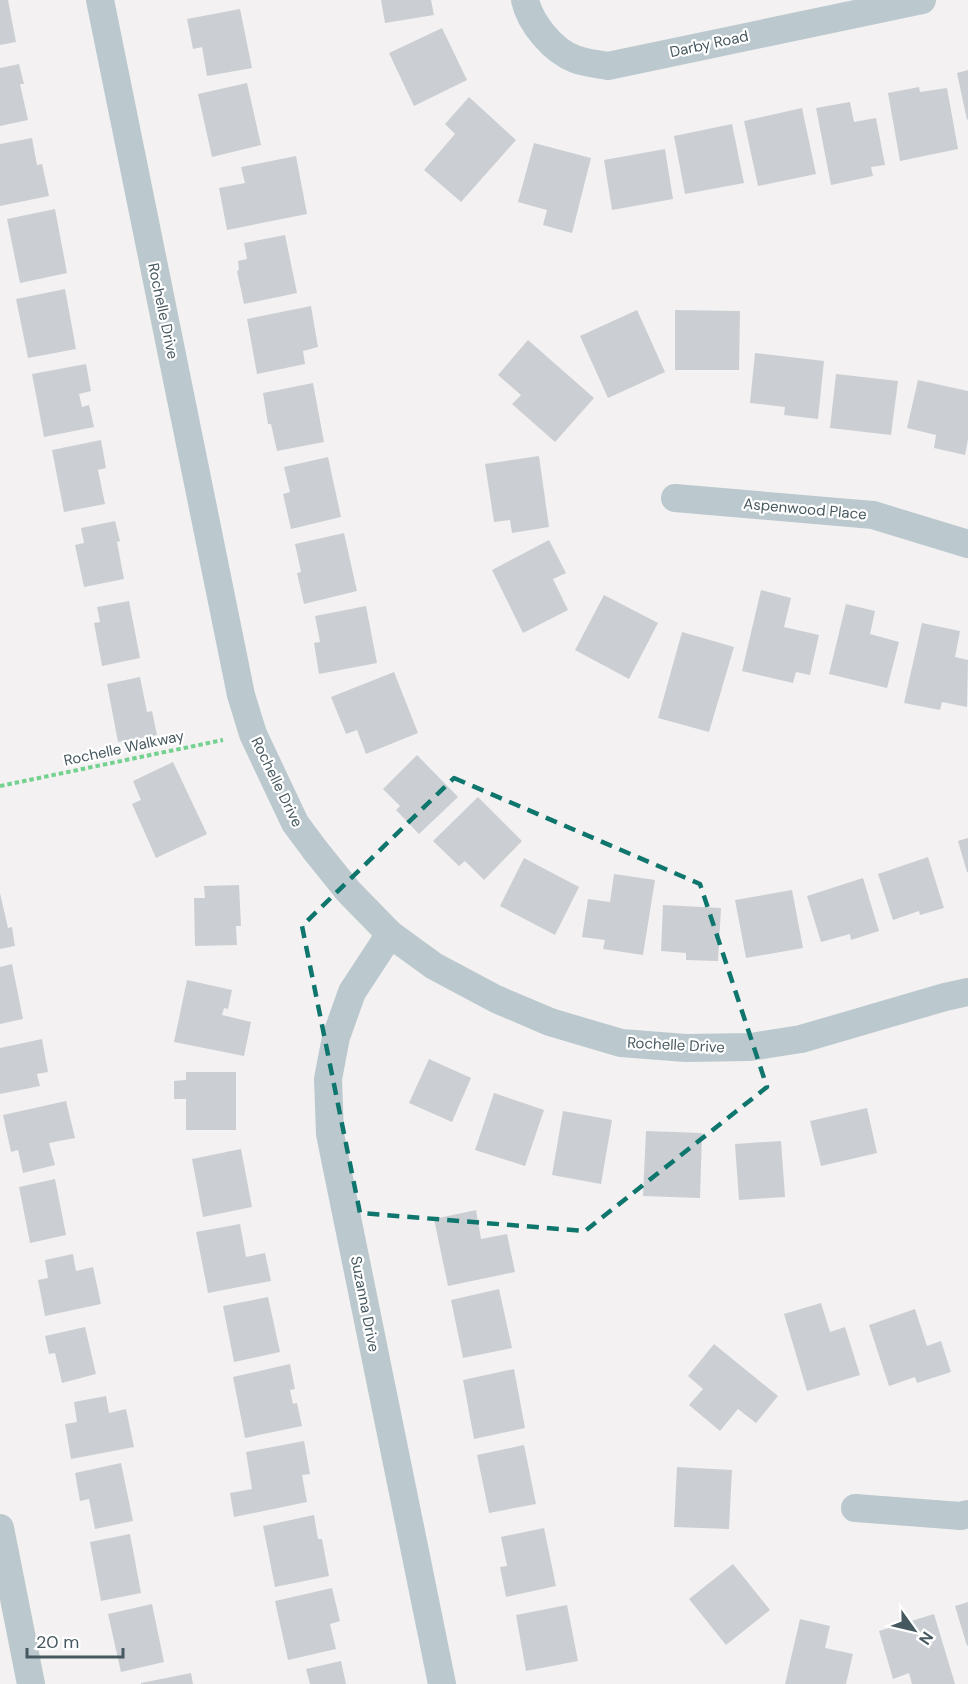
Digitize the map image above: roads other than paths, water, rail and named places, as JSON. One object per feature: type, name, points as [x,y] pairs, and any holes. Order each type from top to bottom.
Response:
[{"type":"street","name":"Rochelle Drive","points":[[100,0],[241,695],[253,734],[296,823],[348,891],[390,934],[434,966],[495,999],[550,1023],[621,1043],[686,1048],[750,1047],[801,1039],[968,992]]},
{"type":"street","name":"Darby Road","points":[[525,0],[528,12],[550,44],[575,59],[608,66],[922,0]]},
{"type":"street","name":"Aspenwood Place","points":[[675,498],[873,515],[968,544]]},
{"type":"street","name":"Suzanna Drive","points":[[390,934],[352,992],[336,1037],[328,1079],[330,1134],[442,1684]]},
{"type":"street","points":[[855,1508],[961,1516],[968,1514]]},
{"type":"street","points":[[0,1528],[31,1684]]}]
